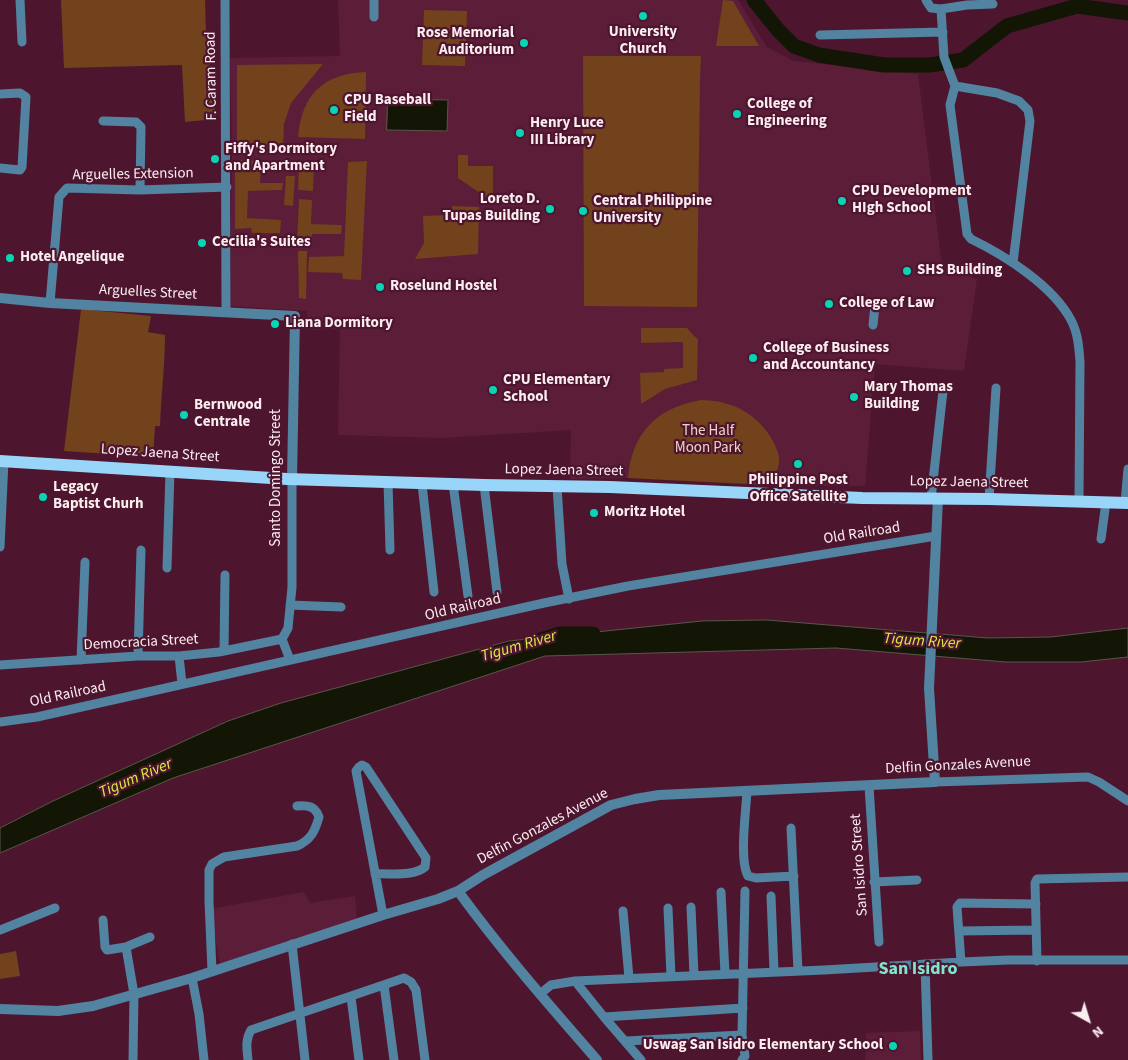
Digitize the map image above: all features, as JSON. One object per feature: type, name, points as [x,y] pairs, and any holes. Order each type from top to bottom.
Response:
[{"type":"main road","name":"Lopez Jaena Street","points":[[2,461],[292,479],[422,484],[557,486],[862,498],[1127,503]]},
{"type":"street","points":[[20,0],[22,42]]},
{"type":"street","name":"F. Caram Road","points":[[225,0],[226,187]]},
{"type":"street","points":[[374,0],[374,17]]},
{"type":"street","points":[[926,0],[931,8],[941,9],[967,2],[993,4]]},
{"type":"street","points":[[941,9],[944,57],[955,86],[950,105],[967,234],[971,239],[1013,263],[1051,294],[1071,321],[1078,340],[1080,362],[1079,501]]},
{"type":"street","points":[[820,35],[943,32]]},
{"type":"street","points":[[955,86],[997,93],[1019,101],[1028,110],[1030,121],[1013,263]]},
{"type":"street","points":[[0,94],[20,93],[26,97],[22,167],[20,170],[0,168]]},
{"type":"street","points":[[103,122],[136,122],[141,127],[140,190]]},
{"type":"street","points":[[226,187],[226,312]]},
{"type":"street","name":"Arguelles Extension","points":[[50,303],[59,197],[67,188],[140,190],[226,187]]},
{"type":"street","name":"Arguelles Street","points":[[0,298],[50,303],[295,316]]},
{"type":"street","points":[[873,325],[875,305]]},
{"type":"street","name":"Santo Domingo Street","points":[[282,639],[288,628],[292,587],[295,316]]},
{"type":"street","points":[[989,499],[996,388]]},
{"type":"street","points":[[935,782],[929,688],[936,536],[934,499],[943,391]]},
{"type":"street","points":[[0,547],[2,461]]},
{"type":"street","points":[[1127,503],[1128,469]]},
{"type":"street","points":[[167,568],[170,471]]},
{"type":"street","points":[[388,482],[390,550]]},
{"type":"street","points":[[422,484],[434,592]]},
{"type":"street","points":[[453,484],[468,596]]},
{"type":"street","points":[[484,486],[497,592]]},
{"type":"street","points":[[557,486],[562,564],[569,598]]},
{"type":"street","points":[[1101,539],[1106,502]]},
{"type":"street","name":"Old Railroad","points":[[0,722],[37,717],[628,586],[936,536]]},
{"type":"street","points":[[138,656],[141,550]]},
{"type":"street","points":[[81,660],[84,562]]},
{"type":"street","points":[[224,652],[225,575]]},
{"type":"street","points":[[290,605],[341,607]]},
{"type":"street","points":[[282,639],[290,660]]},
{"type":"street","name":"Democracia Street","points":[[0,666],[224,652],[282,639]]},
{"type":"street","points":[[179,656],[182,684]]},
{"type":"street","points":[[375,874],[411,873],[421,870],[425,867],[426,858],[366,767],[362,765],[356,771],[375,874],[383,915]]},
{"type":"street","name":"Delfin Gonzales Avenue","points":[[0,1009],[58,1011],[93,1006],[192,978],[292,944],[408,909],[458,891],[483,875],[612,805],[635,799],[658,795],[1088,777],[1128,801]]},
{"type":"street","name":"San Isidro Street","points":[[869,786],[879,942]]},
{"type":"street","points":[[747,791],[744,859],[745,870],[748,876],[756,878],[794,876]]},
{"type":"street","points":[[1128,801],[1128,808]]},
{"type":"street","points":[[212,971],[209,901],[210,870],[212,864],[224,856],[297,846],[304,843],[311,837],[319,817],[314,808],[308,805],[297,806]]},
{"type":"street","points":[[791,828],[798,971]]},
{"type":"street","points":[[1037,961],[1035,883],[1038,879],[1128,877]]},
{"type":"street","points":[[874,882],[917,880]]},
{"type":"street","points":[[458,891],[540,994],[597,1060]]},
{"type":"street","points":[[742,1060],[745,1056],[742,1035],[745,891]]},
{"type":"street","points":[[722,892],[725,974]]},
{"type":"street","points":[[771,896],[774,971]]},
{"type":"street","points":[[961,962],[957,907],[960,903],[1036,904]]},
{"type":"street","points":[[691,906],[694,975]]},
{"type":"street","points":[[0,930],[55,908]]},
{"type":"street","points":[[668,908],[671,976]]},
{"type":"street","points":[[623,910],[629,978]]},
{"type":"street","points":[[103,920],[105,947],[107,950],[126,947],[150,937]]},
{"type":"street","points":[[959,931],[1036,930]]},
{"type":"street","points":[[292,944],[305,1060]]},
{"type":"street","points":[[126,947],[134,994],[133,1060]]},
{"type":"street","points":[[540,994],[551,985],[574,981],[961,962],[1128,960]]},
{"type":"street","points":[[925,964],[928,1060]]},
{"type":"street","points":[[192,978],[199,1014],[204,1060]]},
{"type":"street","points":[[248,1060],[248,1036],[251,1030],[404,978],[411,982],[416,990],[426,1060]]},
{"type":"street","points":[[574,981],[641,1060]]},
{"type":"street","points":[[384,985],[394,1060]]},
{"type":"street","points":[[351,997],[359,1060]]},
{"type":"street","points":[[604,1017],[743,1008]]},
{"type":"street","points":[[626,1041],[742,1035]]},
{"type":"shaded area","name":"Central Philippine University","points":[[338,0],[738,0],[767,47],[794,61],[918,74],[942,266],[977,279],[964,371],[875,364],[865,486],[777,486],[628,478],[570,479],[571,430],[442,438],[338,435],[340,329],[308,330],[307,311],[230,306],[232,156],[230,58],[340,56]]},
{"type":"shaded area","points":[[304,892],[310,903],[355,896],[357,922],[220,964],[210,909]]},
{"type":"shaded area","name":"Uswag San Isidro Elementary School","points":[[920,1031],[921,1060],[865,1060],[866,1033]]},
{"type":"green space","points":[[61,0],[205,0],[206,33],[216,119],[185,122],[182,65],[64,68]]},
{"type":"green space","points":[[723,0],[733,1],[759,46],[716,46]]},
{"type":"green space","points":[[424,10],[467,11],[465,66],[422,65]]},
{"type":"green space","points":[[583,56],[701,56],[697,307],[584,306]]},
{"type":"green space","points":[[323,64],[291,103],[284,124],[283,148],[237,150],[237,65]]},
{"type":"green space","name":"CPU Baseball Field","points":[[366,72],[365,139],[298,137],[304,109],[317,89],[338,77]]},
{"type":"green space","points":[[458,155],[468,155],[468,166],[493,166],[493,202],[458,178]]},
{"type":"green space","points":[[235,160],[261,161],[260,183],[283,183],[282,190],[248,191],[247,218],[281,220],[280,233],[252,233],[251,228],[235,229]]},
{"type":"green space","points":[[367,161],[361,280],[343,279],[342,273],[308,272],[309,257],[344,256],[348,162]]},
{"type":"green space","points":[[299,164],[314,164],[313,191],[298,190]]},
{"type":"green space","points":[[286,176],[295,176],[293,206],[284,205]]},
{"type":"green space","points":[[299,199],[312,200],[311,224],[342,225],[341,234],[312,234],[311,241],[297,241]]},
{"type":"green space","points":[[452,206],[479,207],[478,254],[415,259],[424,243],[423,216],[452,215]]},
{"type":"green space","points":[[298,251],[307,251],[306,299],[299,298]]},
{"type":"green space","points":[[81,309],[151,316],[148,332],[165,335],[160,426],[155,426],[153,457],[64,451]]},
{"type":"green space","points":[[641,328],[687,328],[698,339],[697,380],[665,389],[641,404],[640,373],[664,372],[664,369],[683,368],[683,342],[641,343]]},
{"type":"green space","name":"The Half Moon Park","points":[[701,400],[734,406],[761,424],[774,443],[779,459],[777,471],[768,485],[628,478],[630,462],[635,448],[649,425],[671,409]]},
{"type":"green space","points":[[16,951],[20,976],[0,979],[0,954]]},
{"type":"water","points":[[388,99],[448,100],[447,131],[387,130]]},
{"type":"water","points":[[767,620],[988,638],[1051,637],[1128,628],[1128,657],[1081,662],[1006,662],[836,648],[545,656],[173,778],[0,853],[0,828],[53,801],[228,721],[281,703],[509,641],[702,621]]},
{"type":"waterway","points":[[754,0],[778,30],[794,46],[819,55],[884,65],[930,65],[963,60],[1007,26],[1077,6],[1128,13]]},
{"type":"waterway","name":"Tigum River","points":[[535,642],[560,634],[593,634]]},
{"type":"place","name":"University Church","points":[[643,16]]},
{"type":"place","name":"Rose Memorial Auditorium","points":[[524,43]]},
{"type":"place","name":"CPU Baseball Field","points":[[334,110]]},
{"type":"place","name":"College of Engineering","points":[[737,114]]},
{"type":"place","name":"Henry Luce III Library","points":[[520,133]]},
{"type":"place","name":"Fiffy's Dormitory and Apartment","points":[[215,159]]},
{"type":"place","name":"CPU Development HIgh School","points":[[842,201]]},
{"type":"place","name":"Loreto D. Tupas Building","points":[[550,209]]},
{"type":"place","name":"Central Philippine University","points":[[583,211]]},
{"type":"place","name":"Cecilia's Suites","points":[[202,243]]},
{"type":"place","name":"Hotel Angelique","points":[[10,258]]},
{"type":"place","name":"SHS Building","points":[[907,271]]},
{"type":"place","name":"Roselund Hostel","points":[[380,287]]},
{"type":"place","name":"College of Law","points":[[829,304]]},
{"type":"place","name":"Liana Dormitory","points":[[275,324]]},
{"type":"place","name":"College of Business and Accountancy","points":[[753,358]]},
{"type":"place","name":"CPU Elementary School","points":[[493,390]]},
{"type":"place","name":"Mary Thomas Building","points":[[854,397]]},
{"type":"place","name":"Bernwood Centrale","points":[[184,415]]},
{"type":"place","name":"Philippine Post Office Satellite","points":[[798,464]]},
{"type":"place","name":"Legacy Baptist Churh","points":[[43,497]]},
{"type":"place","name":"Moritz Hotel","points":[[594,513]]},
{"type":"place","name":"Uswag San Isidro Elementary School","points":[[893,1046]]},
{"type":"district","name":"San Isidro","points":[[918,970]]}]
